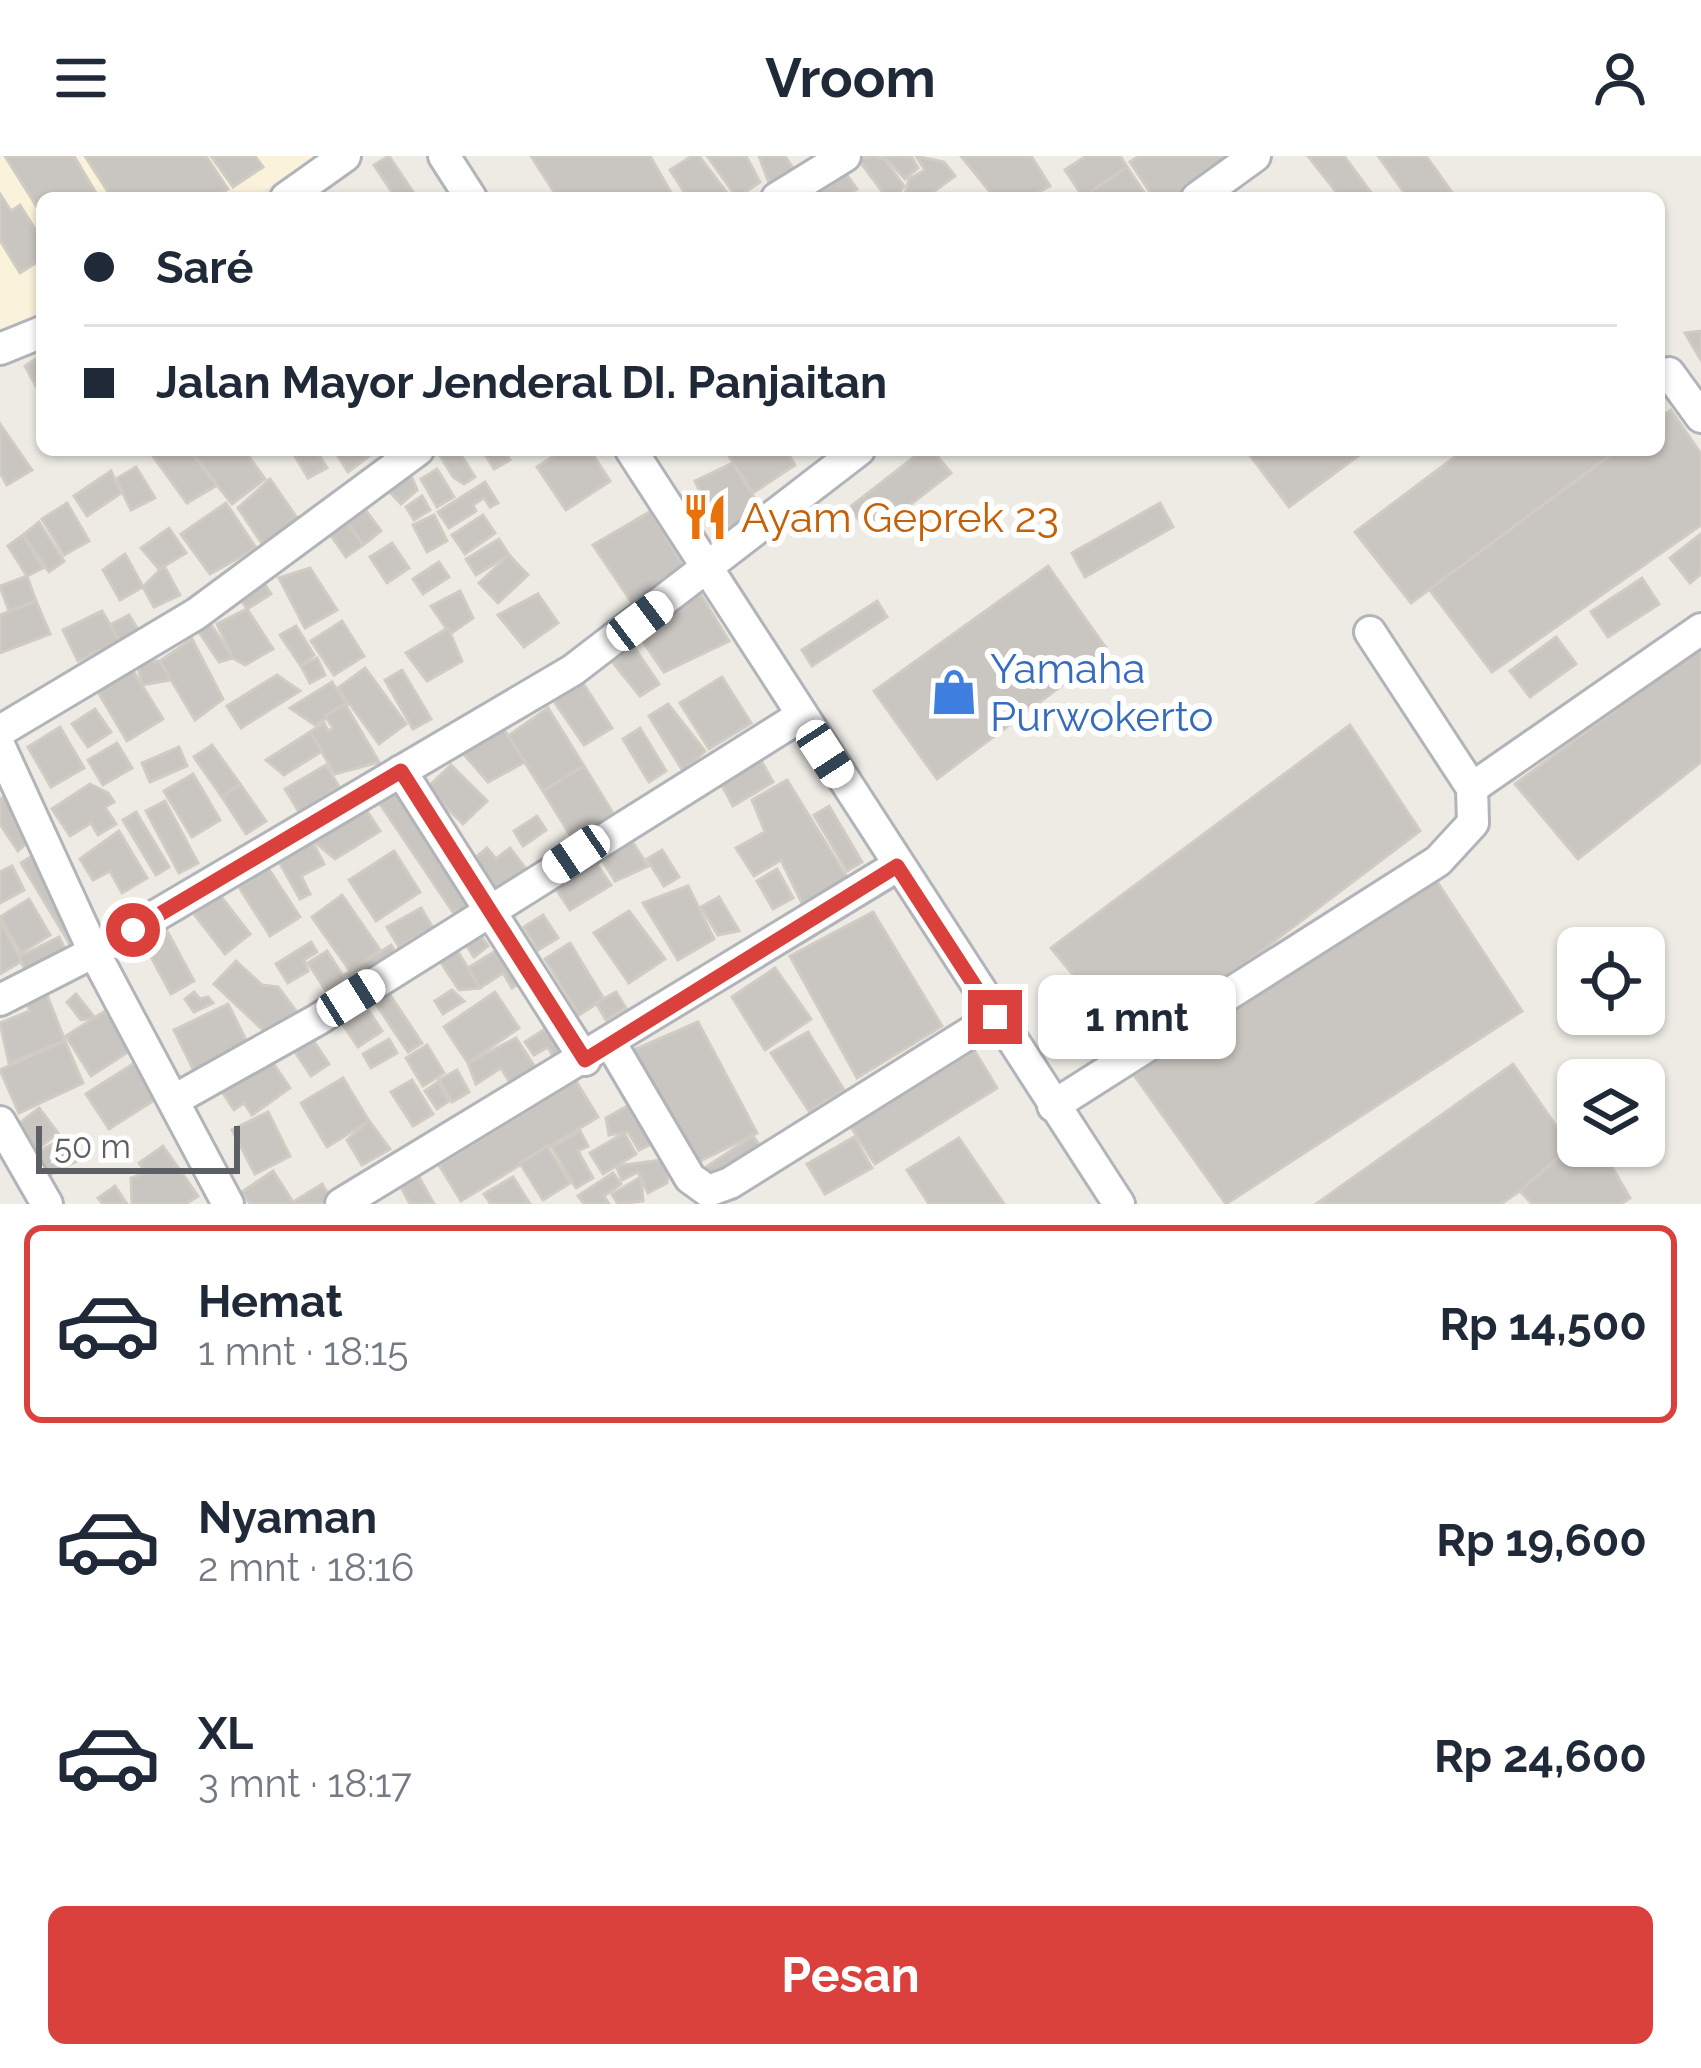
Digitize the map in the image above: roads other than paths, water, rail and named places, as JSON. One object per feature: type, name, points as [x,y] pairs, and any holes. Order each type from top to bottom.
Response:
[{"type":"street","points":[[294,192],[345,156]]},
{"type":"street","points":[[444,156],[467,192]]},
{"type":"street","points":[[787,192],[845,156]]},
{"type":"street","points":[[1205,192],[1255,156]]},
{"type":"street","points":[[0,349],[36,334]]},
{"type":"street","points":[[1669,374],[1701,417]]},
{"type":"street","points":[[0,730],[196,614],[410,456]]},
{"type":"street","points":[[635,456],[1119,1204]]},
{"type":"street","points":[[0,1000],[94,952],[573,670],[708,571],[852,456]]},
{"type":"street","points":[[1472,788],[1701,629]]},
{"type":"street","points":[[1053,1106],[1438,861],[1473,823],[1472,788],[1370,632]]},
{"type":"street","points":[[176,1100],[317,1020],[800,716]]},
{"type":"street","points":[[0,747],[94,952],[228,1204]]},
{"type":"street","points":[[401,771],[489,911],[690,1178],[708,1191],[730,1184],[995,1017]]},
{"type":"street","points":[[341,1204],[897,866]]},
{"type":"street","points":[[0,1122],[47,1204]]},
{"type":"place","name":"Ayam Geprek 23","points":[[705,517]]},
{"type":"place","name":"Yamaha Purwokerto","points":[[954,692]]}]
